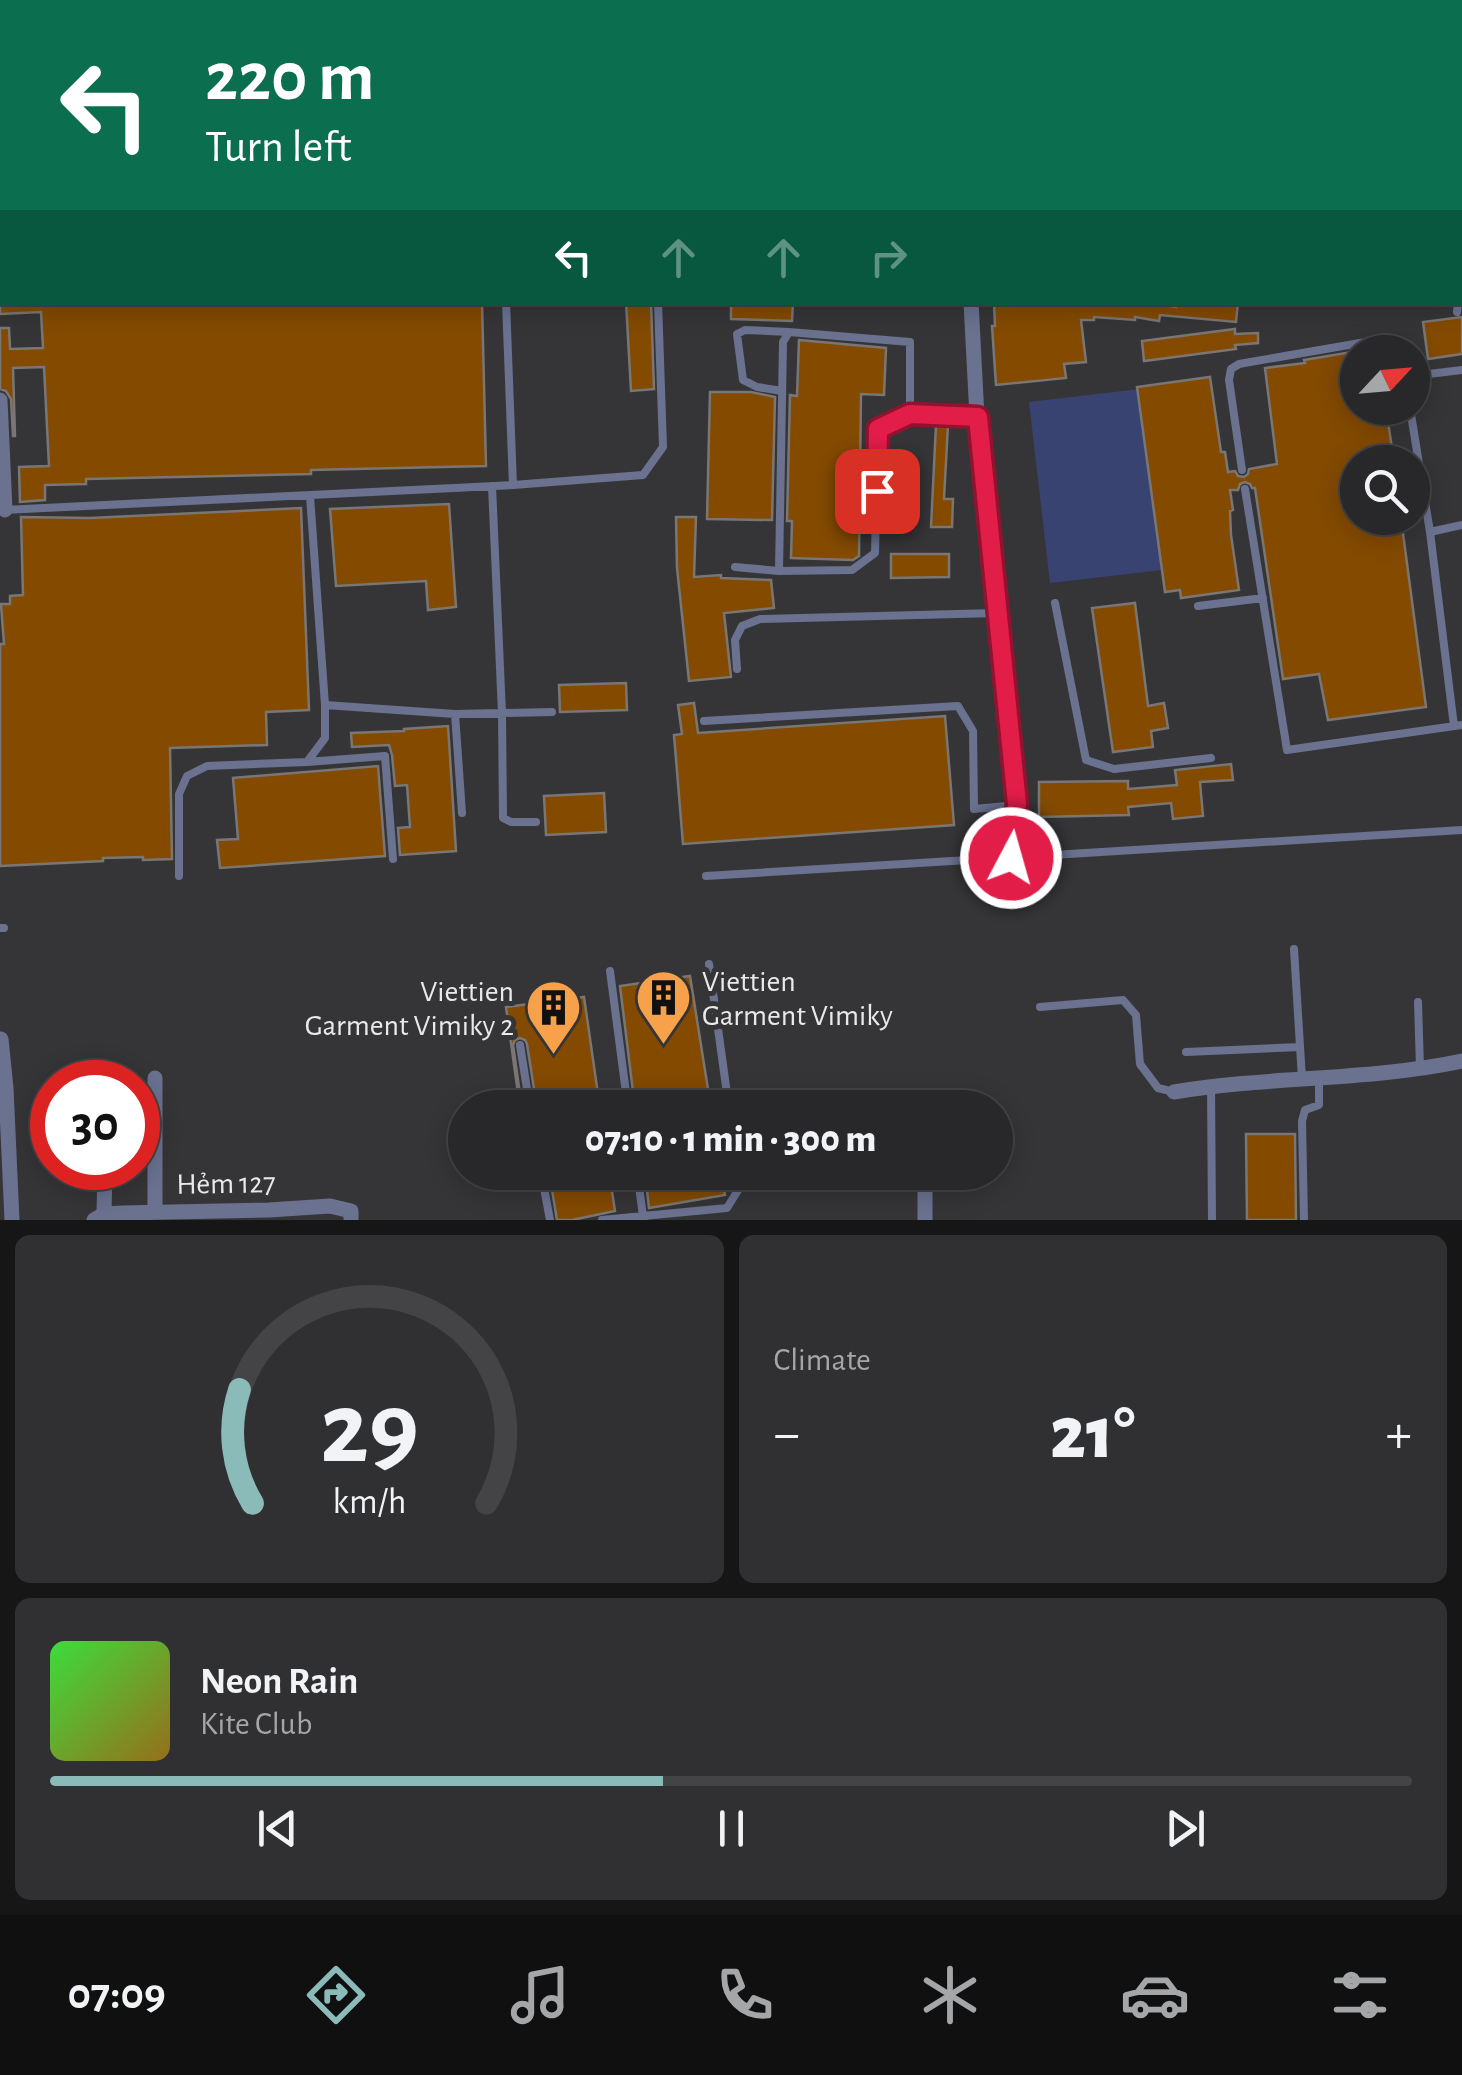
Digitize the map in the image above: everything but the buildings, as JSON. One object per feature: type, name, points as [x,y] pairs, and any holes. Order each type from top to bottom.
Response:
[{"type":"street","points":[[970,305],[1017,804],[1011,858]]},
{"type":"street","points":[[0,400],[2,510]]},
{"type":"street","points":[[1,1039],[12,1220]]},
{"type":"street","points":[[1174,1092],[1210,1086],[1319,1080],[1462,1062]]},
{"type":"street","points":[[99,1217],[102,1190]]},
{"type":"street","points":[[155,1190],[155,1212]]},
{"type":"street","points":[[925,1190],[925,1220]]},
{"type":"street","name":"Hẻm 127","points":[[99,1217],[155,1212],[192,1216],[330,1206],[351,1212],[351,1220]]},
{"type":"lane","points":[[506,305],[513,485]]},
{"type":"lane","points":[[2,510],[643,475],[663,447],[658,305]]},
{"type":"lane","points":[[782,391],[743,380],[737,334],[745,330],[789,332],[910,342],[910,414]]},
{"type":"lane","points":[[779,571],[783,342],[789,332]]},
{"type":"lane","points":[[1242,470],[1228,380],[1231,369],[1239,364],[1340,346]]},
{"type":"lane","points":[[1430,374],[1462,370]]},
{"type":"lane","points":[[735,568],[852,570],[875,553],[878,429],[910,414],[978,417]]},
{"type":"lane","points":[[492,486],[503,818],[536,822]]},
{"type":"lane","points":[[1245,489],[1287,750],[1458,726],[1430,532],[1462,525]]},
{"type":"lane","points":[[306,762],[325,738],[310,496]]},
{"type":"lane","points":[[1198,606],[1262,598]]},
{"type":"lane","points":[[1056,603],[1086,760],[1114,768],[1211,758]]},
{"type":"lane","points":[[737,669],[734,640],[742,626],[760,619],[998,614]]},
{"type":"lane","points":[[325,705],[455,714],[552,712]]},
{"type":"lane","points":[[704,720],[958,706],[973,731],[974,808],[1017,804]]},
{"type":"lane","points":[[455,714],[462,813]]},
{"type":"lane","points":[[179,876],[179,794],[187,776],[206,766],[385,756],[393,859]]},
{"type":"lane","points":[[706,876],[1462,830]]},
{"type":"lane","points":[[1294,949],[1302,1080]]},
{"type":"lane","points":[[709,964],[726,1090]]},
{"type":"lane","points":[[610,971],[626,1090]]},
{"type":"lane","points":[[1040,1008],[1123,1000],[1136,1015],[1140,1064],[1158,1088],[1174,1092]]},
{"type":"lane","points":[[1418,1002],[1420,1068]]},
{"type":"lane","points":[[520,1045],[527,1090]]},
{"type":"lane","points":[[1186,1052],[1300,1047]]},
{"type":"lane","points":[[1304,1220],[1302,1122],[1304,1110],[1319,1106],[1319,1080]]},
{"type":"lane","points":[[1210,1086],[1212,1220]]},
{"type":"lane","points":[[544,1190],[550,1220]]},
{"type":"lane","points":[[640,1190],[644,1218]]},
{"type":"lane","points":[[602,1220],[727,1208],[738,1190]]},
{"type":"shaded area","points":[[1148,388],[1170,569],[1050,583],[1029,402]]},
{"type":"place","name":"Viettien Garment Vimiky","points":[[663,1047]]},
{"type":"place","name":"Viettien Garment Vimiky 2","points":[[553,1057]]},
{"type":"route","points":[[877,491],[878,429],[910,414],[978,417],[1017,804],[1011,858]]}]
